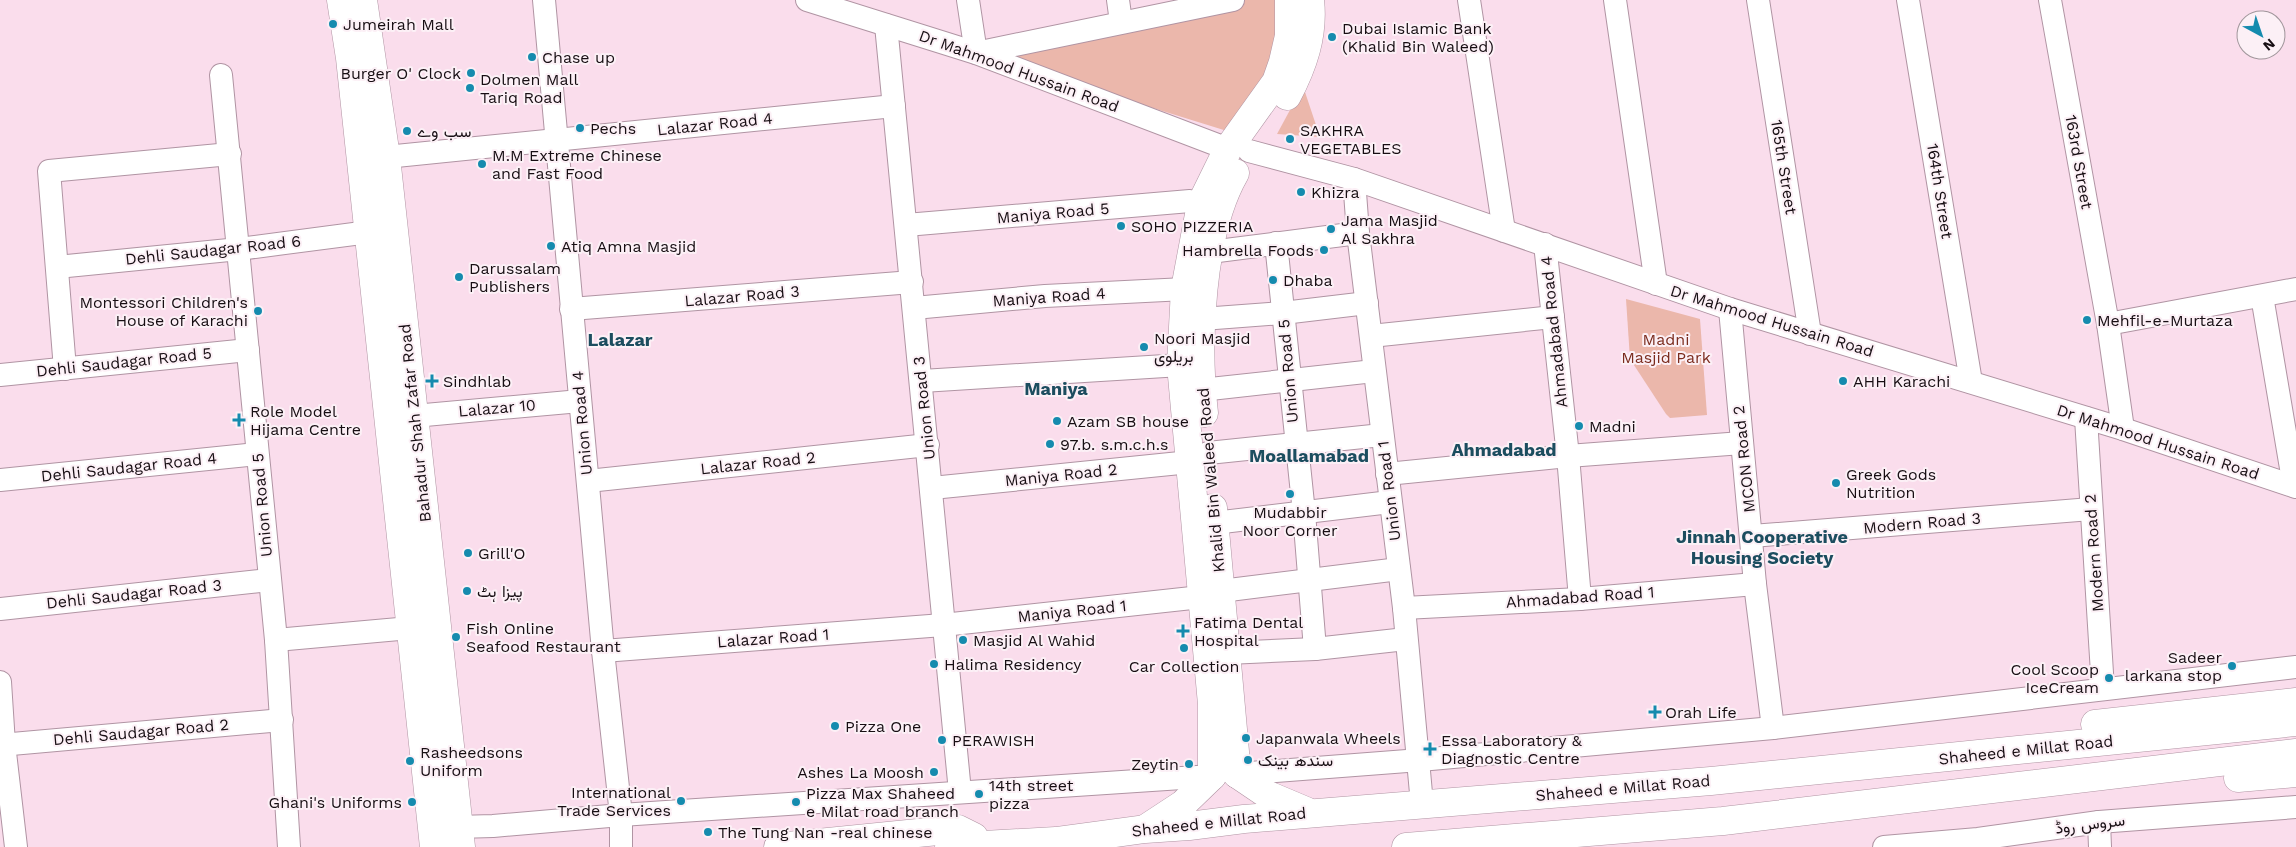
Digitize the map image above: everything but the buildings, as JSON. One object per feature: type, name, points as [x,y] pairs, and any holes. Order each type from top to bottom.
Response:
[{"type":"main road","name":"Bahadur Shah Zafar Road","points":[[341,0],[350,58],[410,628],[428,846]]},
{"type":"main road","name":"Bahadur Shah Zafar Road","points":[[363,0],[386,157],[414,416],[464,840]]},
{"type":"main road","name":"Khalid Bin Waleed Road","points":[[1225,775],[1222,703],[1227,653],[1211,594],[1199,457],[1202,319],[1210,252],[1224,194],[1239,150],[1276,82],[1283,62],[1289,36],[1289,0]]},
{"type":"main road","name":"Khalid Bin Waleed Road","points":[[1211,594],[1214,523],[1181,365],[1185,290],[1200,204],[1239,150],[1284,101],[1303,63],[1310,38],[1310,0]]},
{"type":"main road","points":[[1211,594],[1222,703]]},
{"type":"main road","points":[[1895,763],[1986,737],[2296,702]]},
{"type":"main road","name":"Shaheed e Millat Road","points":[[949,847],[1056,841],[1145,829],[1312,813],[1711,781],[2296,722]]},
{"type":"main road","points":[[1406,847],[1576,840],[2296,753]]},
{"type":"main road","points":[[2084,779],[2161,784],[2296,773]]},
{"type":"main road","points":[[1145,829],[1225,775],[1312,813]]},
{"type":"main road","points":[[778,847],[958,829],[989,844]]},
{"type":"street","name":"Union Road 4","points":[[544,0],[603,651],[621,815],[621,847]]},
{"type":"street","name":"Dr Mahmood Hussain Road","points":[[807,0],[976,53],[1239,150],[1354,179],[1730,310],[2123,429],[2295,486]]},
{"type":"street","points":[[968,0],[976,53],[1233,0]]},
{"type":"street","points":[[1118,0],[1121,22]]},
{"type":"street","points":[[1469,0],[1504,231]]},
{"type":"street","points":[[1615,0],[1656,284]]},
{"type":"street","name":"165th Street","points":[[1758,0],[1810,334]]},
{"type":"street","name":"164th Street","points":[[1908,0],[1971,382]]},
{"type":"street","name":"163rd Street","points":[[2050,0],[2108,324],[2123,429]]},
{"type":"street","name":"Union Road 3","points":[[886,25],[922,381],[943,625],[960,792]]},
{"type":"street","name":"Union Road 5","points":[[221,75],[276,640],[289,847]]},
{"type":"street","name":"Lalazar Road 4","points":[[386,157],[894,106]]},
{"type":"street","points":[[66,369],[49,171],[230,154]]},
{"type":"street","name":"Union Road 1","points":[[1354,179],[1358,233],[1386,474],[1404,608],[1420,760],[1422,804]]},
{"type":"street","name":"Maniya Road 5","points":[[906,225],[1190,202],[1200,204]]},
{"type":"street","name":"Dehli Saudagar Road 6","points":[[57,267],[239,249],[369,232]]},
{"type":"street","points":[[1210,252],[1358,233]]},
{"type":"street","name":"Union Road 5","points":[[1276,244],[1295,444],[1304,513],[1315,648]]},
{"type":"street","name":"Ahmadabad Road 4","points":[[1545,244],[1568,456],[1580,599]]},
{"type":"street","name":"Lalazar Road 3","points":[[571,309],[912,282]]},
{"type":"street","points":[[2108,324],[2296,289]]},
{"type":"street","name":"Maniya Road 4","points":[[914,308],[1045,296],[1185,290]]},
{"type":"street","points":[[2262,296],[2295,486]]},
{"type":"street","points":[[1202,319],[1283,313],[1367,303]]},
{"type":"street","name":"MCON Road 2","points":[[1730,310],[1756,584],[1773,728]]},
{"type":"street","points":[[1371,336],[1553,317]]},
{"type":"street","name":"Dehli Saudagar Road 5","points":[[0,375],[248,350]]},
{"type":"street","points":[[922,381],[1181,365]]},
{"type":"street","points":[[1201,390],[1374,371]]},
{"type":"street","name":"Lalazar 10","points":[[414,416],[580,401]]},
{"type":"street","name":"Modern Road 2","points":[[2086,418],[2103,689]]},
{"type":"street","name":"Maniya Road 2","points":[[932,488],[1382,435]]},
{"type":"street","points":[[1386,474],[1568,456],[1742,443]]},
{"type":"street","name":"Lalazar Road 2","points":[[588,481],[928,445]]},
{"type":"street","name":"Dehli Saudagar Road 4","points":[[0,480],[258,454]]},
{"type":"street","points":[[1214,523],[1390,502]]},
{"type":"street","name":"Modern Road 3","points":[[1752,536],[2091,509]]},
{"type":"street","name":"Maniya Road 1","points":[[943,625],[1211,594],[1399,569]]},
{"type":"street","name":"Dehli Saudagar Road 3","points":[[0,609],[269,580]]},
{"type":"street","name":"Ahmadabad Road 1","points":[[1404,608],[1580,599],[1756,584]]},
{"type":"street","name":"Lalazar Road 1","points":[[603,651],[943,625]]},
{"type":"street","points":[[276,640],[410,628]]},
{"type":"street","points":[[1227,653],[1315,648],[1406,639]]},
{"type":"street","points":[[464,840],[493,826],[621,815],[1225,775],[1420,760],[1773,728],[2296,668]]},
{"type":"street","points":[[0,682],[2,744],[16,847]]},
{"type":"street","name":"Dehli Saudagar Road 2","points":[[2,744],[282,720]]},
{"type":"street","name":"سروس روڈ","points":[[1892,847],[1978,839],[2099,822],[2296,807]]},
{"type":"street","points":[[2099,822],[2100,847]]},
{"type":"green space","points":[[1227,0],[1281,0],[1274,50],[1265,74],[1227,131],[976,53]]},
{"type":"green space","points":[[1303,86],[1320,137],[1277,134]]},
{"type":"green space","name":"Madni Masjid Park","points":[[1626,299],[1700,319],[1707,415],[1670,418],[1666,414],[1630,359]]},
{"type":"place","name":"Jumeirah Mall","points":[[333,24]]},
{"type":"place","name":"Dubai Islamic Bank (Khalid Bin Waleed)","points":[[1332,37]]},
{"type":"place","name":"Chase up","points":[[532,57]]},
{"type":"place","name":"Burger O' Clock","points":[[471,73]]},
{"type":"place","name":"Dolmen Mall Tariq Road","points":[[470,88]]},
{"type":"place","name":"Pechs","points":[[580,128]]},
{"type":"place","name":"سب وے","points":[[407,131]]},
{"type":"place","name":"SAKHRA VEGETABLES","points":[[1290,139]]},
{"type":"place","name":"M.M Extreme Chinese and Fast Food","points":[[482,164]]},
{"type":"place","name":"Khizra","points":[[1301,192]]},
{"type":"place","name":"SOHO PIZZERIA","points":[[1121,226]]},
{"type":"place","name":"Jama Masjid Al Sakhra","points":[[1331,229]]},
{"type":"place","name":"Atiq Amna Masjid","points":[[551,246]]},
{"type":"place","name":"Hambrella Foods","points":[[1324,250]]},
{"type":"place","name":"Darussalam Publishers","points":[[459,277]]},
{"type":"place","name":"Dhaba","points":[[1273,280]]},
{"type":"place","name":"Montessori Children's House of Karachi","points":[[258,311]]},
{"type":"place","name":"Mehfil-e-Murtaza","points":[[2087,320]]},
{"type":"place","name":"Noori Masjid بریلوی","points":[[1144,347]]},
{"type":"place","name":"Sindhlab","points":[[432,381]]},
{"type":"place","name":"AHH Karachi","points":[[1843,381]]},
{"type":"place","name":"Role Model Hijama Centre","points":[[239,420]]},
{"type":"place","name":"Azam SB house","points":[[1057,421]]},
{"type":"place","name":"Madni","points":[[1579,426]]},
{"type":"place","name":"97.b. s.m.c.h.s","points":[[1050,444]]},
{"type":"place","name":"Greek Gods Nutrition","points":[[1836,483]]},
{"type":"place","name":"Mudabbir Noor Corner","points":[[1290,494]]},
{"type":"place","name":"Grill'O","points":[[468,553]]},
{"type":"place","name":"پیزا ہٹ","points":[[467,591]]},
{"type":"place","name":"Fatima Dental Hospital","points":[[1183,631]]},
{"type":"place","name":"Fish Online Seafood Restaurant","points":[[456,637]]},
{"type":"place","name":"Masjid Al Wahid","points":[[963,640]]},
{"type":"place","name":"Car Collection","points":[[1184,648]]},
{"type":"place","name":"Halima Residency","points":[[934,664]]},
{"type":"place","name":"Sadeer larkana stop","points":[[2232,666]]},
{"type":"place","name":"Cool Scoop IceCream","points":[[2109,678]]},
{"type":"place","name":"Orah Life","points":[[1655,712]]},
{"type":"place","name":"Pizza One","points":[[835,726]]},
{"type":"place","name":"Japanwala Wheels","points":[[1246,738]]},
{"type":"place","name":"PERAWISH","points":[[942,740]]},
{"type":"place","name":"Essa Laboratory & Diagnostic Centre","points":[[1430,749]]},
{"type":"place","name":"سندھ بینک","points":[[1248,760]]},
{"type":"place","name":"Rasheedsons Uniform","points":[[410,761]]},
{"type":"place","name":"Zeytin","points":[[1189,764]]},
{"type":"place","name":"Ashes La Moosh","points":[[934,772]]},
{"type":"place","name":"14th street pizza","points":[[979,794]]},
{"type":"place","name":"International Trade Services","points":[[681,801]]},
{"type":"place","name":"Ghani's Uniforms","points":[[412,802]]},
{"type":"place","name":"Pizza Max Shaheed e Milat road branch","points":[[796,802]]},
{"type":"place","name":"The Tung Nan -real chinese","points":[[708,832]]},
{"type":"district","name":"Lalazar","points":[[620,339]]},
{"type":"district","name":"Maniya","points":[[1056,388]]},
{"type":"district","name":"Ahmadabad","points":[[1504,449]]},
{"type":"district","name":"Moallamabad","points":[[1309,455]]},
{"type":"district","name":"Jinnah Cooperative Housing Society","points":[[1762,546]]}]
